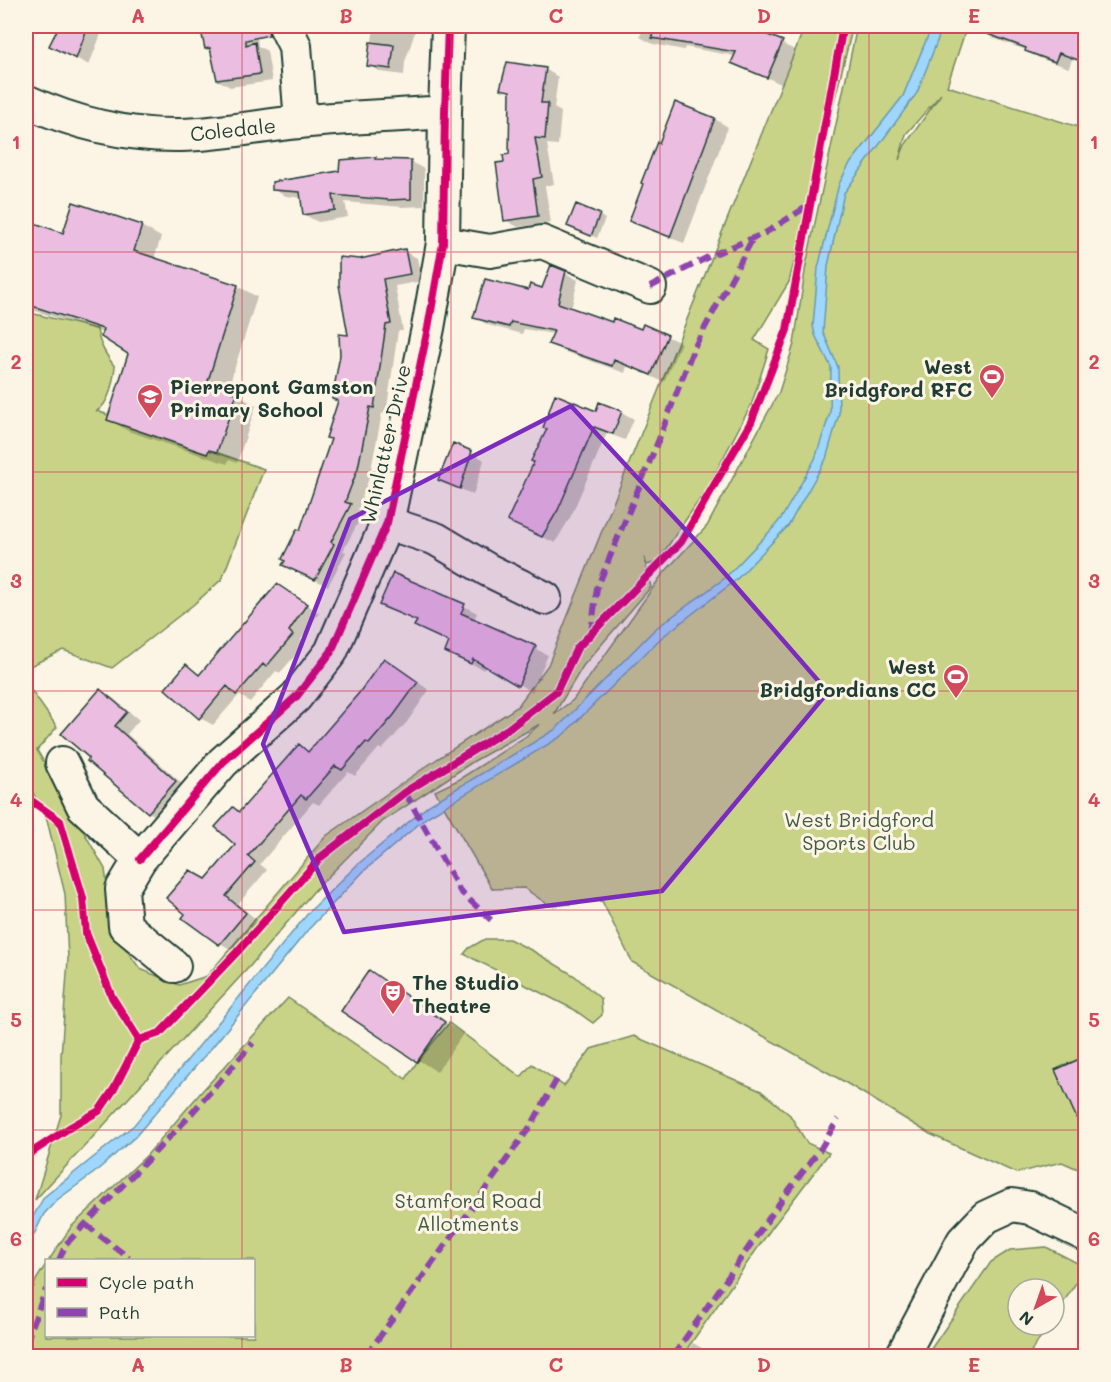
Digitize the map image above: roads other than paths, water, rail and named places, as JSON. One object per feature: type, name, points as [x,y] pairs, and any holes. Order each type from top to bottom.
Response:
[{"type":"street","points":[[285,26],[295,46],[301,122]]},
{"type":"street","name":"Whinlatter Drive","points":[[174,966],[125,926],[122,889],[140,859],[223,762],[296,697],[331,652],[387,523],[428,328],[443,243],[448,26]]},
{"type":"street","name":"Coledale","points":[[26,101],[57,115],[90,124],[127,131],[180,135],[301,122],[445,112]]},
{"type":"street","points":[[443,243],[490,251],[542,242],[650,287]]},
{"type":"street","points":[[387,523],[436,539],[488,570],[545,598]]},
{"type":"street","points":[[62,763],[83,806],[140,859]]},
{"type":"street","points":[[902,1356],[963,1242],[986,1217],[1012,1205],[1030,1208],[1086,1235]]},
{"type":"water","points":[[932,26],[943,26],[917,93],[844,193],[828,266],[823,332],[838,367],[839,414],[826,459],[788,526],[736,580],[661,638],[562,736],[427,817],[364,871],[307,931],[135,1137],[94,1173],[57,1200],[44,1214],[26,1251],[26,1229],[44,1197],[134,1125],[310,911],[358,864],[429,805],[556,729],[655,629],[725,578],[782,517],[815,459],[830,413],[831,367],[813,326],[818,268],[839,184],[849,165],[903,96]]},
{"type":"place","name":"West Bridgford RFC","points":[[992,400]]},
{"type":"place","name":"Pierrepont Gamston Primary School","points":[[150,420]]},
{"type":"place","name":"West Bridgfordians CC","points":[[956,700]]},
{"type":"place","name":"The Studio Theatre","points":[[393,1016]]},
{"type":"park label","name":"West Bridgford Sports Club","points":[[859,830]]},
{"type":"park label","name":"Stamford Road Allotments","points":[[468,1212]]}]
